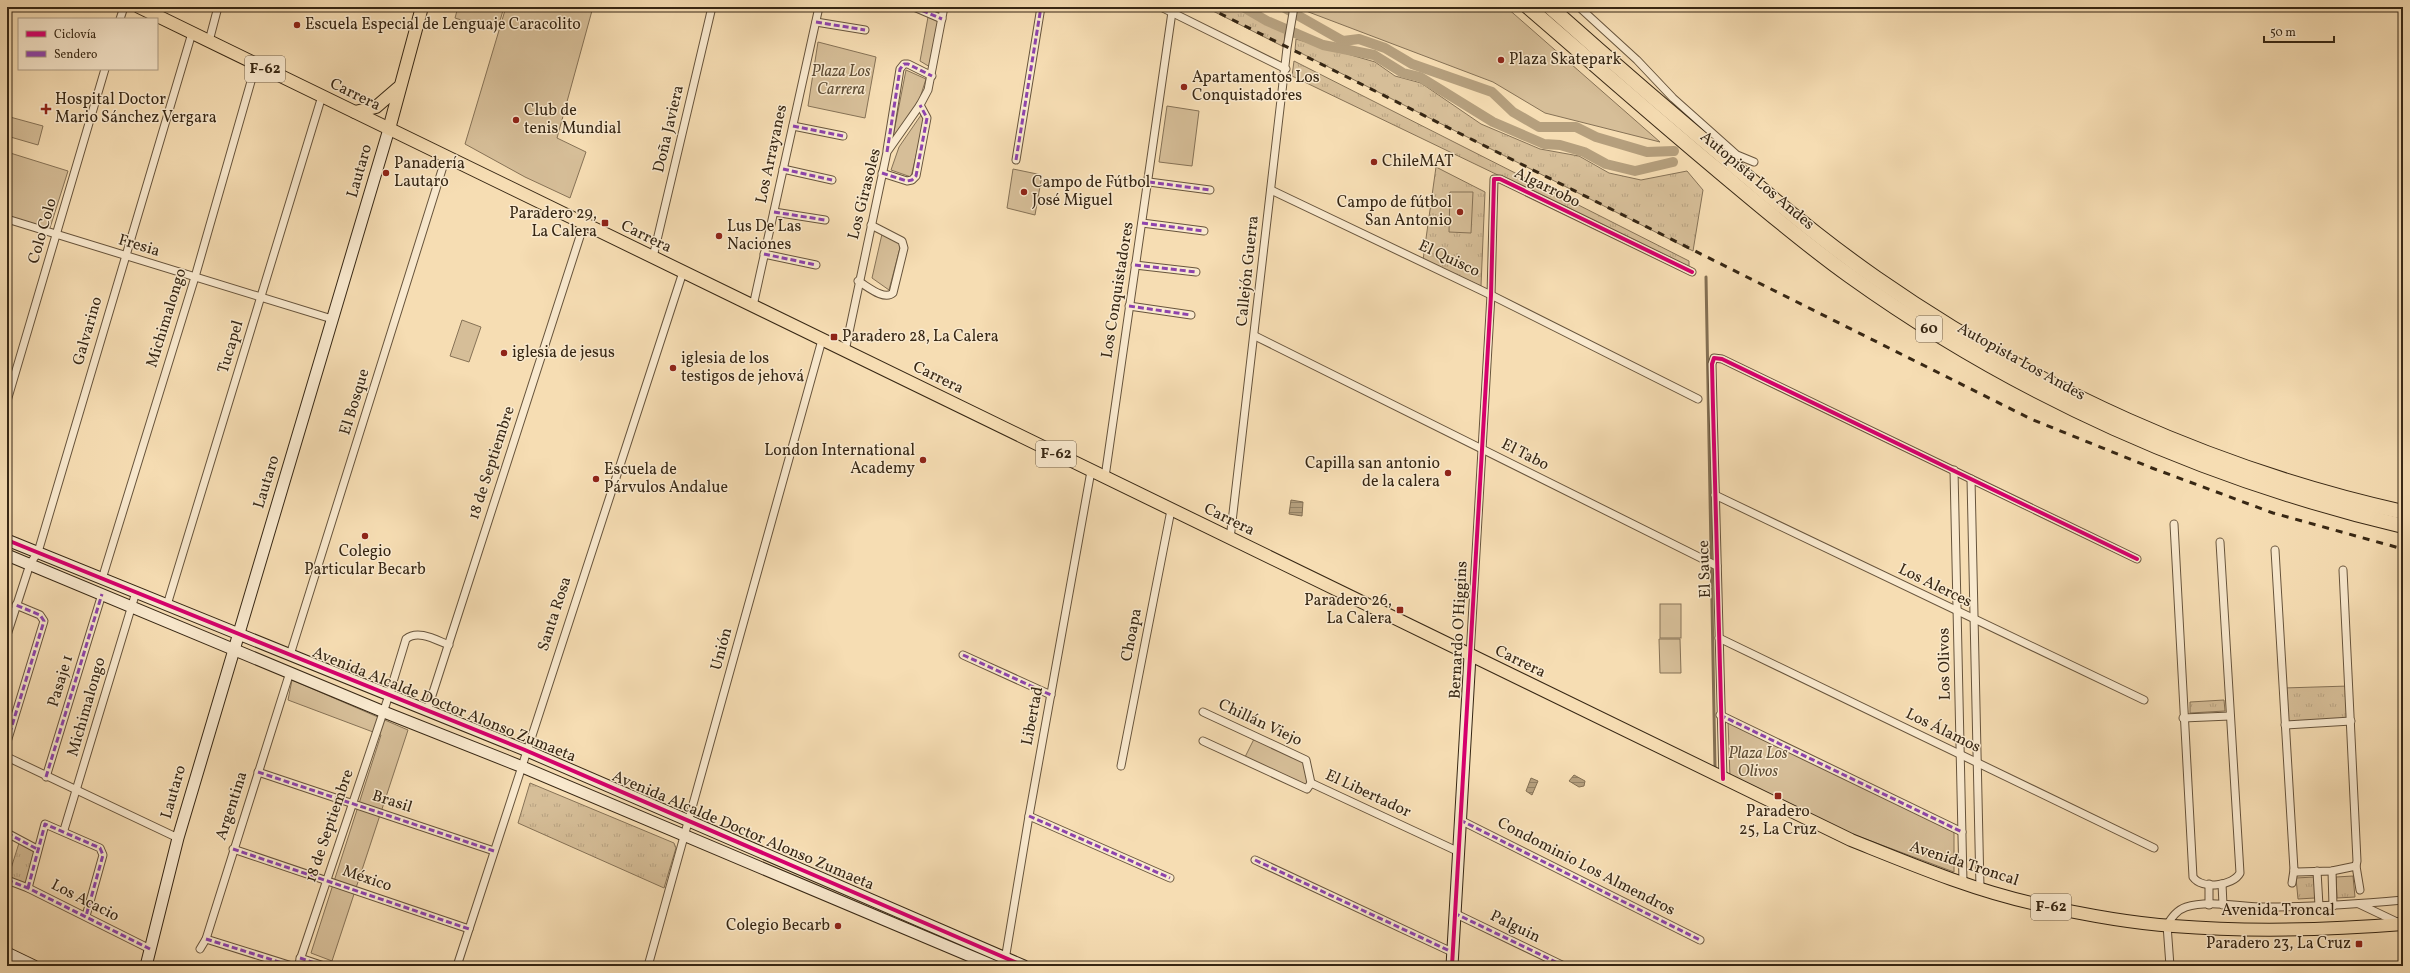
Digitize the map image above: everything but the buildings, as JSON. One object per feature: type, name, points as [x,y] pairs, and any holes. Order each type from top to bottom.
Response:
[{"type":"highway","name":"Autopista Los Andes","points":[[1528,7],[1800,239],[1884,300],[1952,344],[2065,406],[2170,453],[2285,494],[2403,526]]},
{"type":"highway","name":"Autopista Los Andes","points":[[1550,7],[1716,151],[1806,225],[1875,278],[1964,335],[2076,397],[2177,441],[2285,480],[2403,512]]},
{"type":"main road","name":"Carrera","points":[[139,7],[1723,778]]},
{"type":"main road","name":"Lautaro","points":[[388,129],[398,88],[422,7]]},
{"type":"main road","points":[[355,112],[376,107],[398,88]]},
{"type":"main road","name":"Avenida Troncal","points":[[1723,778],[1851,840],[1980,888],[2036,904],[2167,925],[2320,929],[2402,924]]},
{"type":"street","points":[[120,18],[124,7]]},
{"type":"street","points":[[209,41],[218,7]]},
{"type":"street","name":"Doña Javiera","points":[[653,258],[712,7]]},
{"type":"street","name":"Los Arrayanes","points":[[753,306],[819,7]]},
{"type":"street","points":[[914,7],[942,19]]},
{"type":"street","name":"Los Girasoles","points":[[845,351],[858,281],[887,152],[920,105],[932,76],[944,7]]},
{"type":"street","points":[[1016,160],[1041,7]]},
{"type":"street","points":[[1161,7],[1286,68]]},
{"type":"street","name":"Callejón Guerra","points":[[1230,539],[1289,37],[1294,7]]},
{"type":"street","points":[[1579,7],[1626,49],[1673,98],[1737,155],[1754,162]]},
{"type":"street","name":"Los Conquistadores","points":[[1105,478],[1135,265],[1149,182],[1172,12]]},
{"type":"street","points":[[816,22],[865,30]]},
{"type":"street","name":"Galvarino","points":[[7,635],[30,564],[38,552],[192,33]]},
{"type":"street","name":"Michimalongo","points":[[102,579],[195,277],[256,64]]},
{"type":"street","points":[[887,152],[900,69],[904,64],[908,64],[932,76]]},
{"type":"street","name":"Colo Colo","points":[[7,401],[105,70]]},
{"type":"street","name":"Tucapel","points":[[167,605],[322,96]]},
{"type":"street","points":[[882,172],[907,181],[912,180],[916,176],[927,118],[920,105]]},
{"type":"street","points":[[793,126],[843,136]]},
{"type":"street","name":"Lautaro","points":[[146,966],[178,838],[233,647],[388,129]]},
{"type":"street","name":"El Bosque","points":[[290,655],[446,157]]},
{"type":"street","points":[[783,169],[832,180]]},
{"type":"street","name":"Algarrobo","points":[[1491,295],[1494,181],[1496,178],[1692,272]]},
{"type":"street","points":[[1149,182],[1210,190]]},
{"type":"street","name":"El Quisco","points":[[1272,190],[1491,295],[1698,400]]},
{"type":"street","points":[[774,212],[825,220]]},
{"type":"street","name":"Fresia","points":[[7,219],[332,319]]},
{"type":"street","points":[[1142,222],[1204,231]]},
{"type":"street","name":"18 de Septiembre","points":[[427,711],[584,224]]},
{"type":"street","points":[[858,281],[884,296],[891,296],[904,248],[902,241],[871,225]]},
{"type":"street","points":[[764,254],[816,265]]},
{"type":"street","points":[[1135,265],[1196,272]]},
{"type":"street","name":"Santa Rosa","points":[[457,966],[520,766],[683,272]]},
{"type":"street","name":"Bernardo O'Higgins","points":[[1452,966],[1457,851],[1491,295]]},
{"type":"street","points":[[1129,306],[1191,315]]},
{"type":"street","name":"El Tabo","points":[[1255,336],[1717,566]]},
{"type":"street","name":"Unión","points":[[648,966],[822,340]]},
{"type":"street","name":"El Sauce","points":[[1723,778],[1720,715],[1712,364],[1714,358],[1722,359],[1954,470]]},
{"type":"street","points":[[1954,470],[2137,558]]},
{"type":"street","name":"Los Olivos","points":[[1954,470],[1963,882]]},
{"type":"street","name":"Libertad","points":[[1005,962],[1029,816],[1091,471]]},
{"type":"street","name":"Los Olivos","points":[[1971,479],[1980,888]]},
{"type":"street","name":"Los Alerces","points":[[1715,495],[2144,700]]},
{"type":"street","name":"Choapa","points":[[1121,766],[1171,510]]},
{"type":"street","points":[[2174,524],[2183,718],[2193,877],[2198,883],[2209,884],[2222,884],[2233,880],[2240,872],[2220,542]]},
{"type":"street","name":"Avenida Alcalde Doctor Alonso Zumaeta","points":[[7,540],[526,750],[1005,962],[1024,966]]},
{"type":"street","points":[[2275,550],[2294,870],[2292,882]]},
{"type":"street","name":"Avenida Alcalde Doctor Alonso Zumaeta","points":[[7,555],[131,607],[233,647],[384,712],[520,766],[994,966]]},
{"type":"street","points":[[2343,570],[2351,721],[2357,860],[2356,866],[2360,890]]},
{"type":"street","points":[[2403,584],[2403,614]]},
{"type":"street","name":"Michimalongo","points":[[64,830],[136,592]]},
{"type":"street","name":"Pasaje 1","points":[[46,777],[102,594]]},
{"type":"street","points":[[7,742],[44,621],[40,615],[16,605]]},
{"type":"street","name":"18 de Septiembre","points":[[298,966],[390,695],[406,639],[411,635],[419,634],[449,645]]},
{"type":"street","name":"Los Álamos","points":[[1719,638],[2154,848]]},
{"type":"street","points":[[963,655],[1051,695]]},
{"type":"street","name":"Argentina","points":[[200,949],[206,939],[233,849],[290,672]]},
{"type":"street","name":"Chillán Viejo","points":[[1203,712],[1306,760],[1311,783]]},
{"type":"street","points":[[1720,715],[1962,832]]},
{"type":"street","points":[[2183,718],[2230,716]]},
{"type":"street","points":[[2285,725],[2351,721]]},
{"type":"street","name":"El Libertador","points":[[1203,741],[1307,789],[1311,783],[1457,851]]},
{"type":"street","points":[[7,757],[46,777],[178,838]]},
{"type":"street","name":"Brasil","points":[[258,772],[494,851]]},
{"type":"street","points":[[1029,816],[1170,878]]},
{"type":"street","name":"Condominio Los Almendros","points":[[1460,820],[1700,940]]},
{"type":"street","points":[[28,888],[37,849],[45,824],[64,830],[103,851],[86,916]]},
{"type":"street","points":[[7,833],[37,849]]},
{"type":"street","name":"México","points":[[233,849],[469,929]]},
{"type":"street","points":[[1255,860],[1452,952]]},
{"type":"street","points":[[2294,870],[2297,872],[2317,872],[2352,868],[2356,866]]},
{"type":"street","points":[[2332,871],[2332,906]]},
{"type":"street","points":[[2317,872],[2319,906]]},
{"type":"street","name":"Los Acacio","points":[[7,880],[28,888],[150,949]]},
{"type":"street","points":[[2209,884],[2209,905]]},
{"type":"street","points":[[2222,884],[2223,905]]},
{"type":"street","points":[[2170,966],[2167,925],[2180,910],[2192,906],[2332,906],[2403,900]]},
{"type":"street","points":[[2358,904],[2402,924]]},
{"type":"street","name":"Palguin","points":[[1454,913],[1564,966]]},
{"type":"street","points":[[206,939],[292,966]]},
{"type":"street","points":[[7,953],[34,966]]},
{"type":"street","points":[[300,958],[324,966]]},
{"type":"green space","points":[[458,7],[504,7],[497,31],[455,18]]},
{"type":"green space","name":"Club de tenis Mundial","points":[[506,7],[593,7],[557,138],[586,152],[570,198],[525,177],[465,144]]},
{"type":"green space","points":[[1205,7],[1234,7],[1285,33],[1284,47]]},
{"type":"green space","name":"Plaza Skatepark","points":[[1506,7],[1660,142],[1545,113],[1493,82],[1298,8]]},
{"type":"green space","points":[[928,17],[938,21],[930,67],[920,61]]},
{"type":"green space","points":[[1296,39],[1375,62],[1395,76],[1421,83],[1481,124],[1540,149],[1579,156],[1609,173],[1641,180],[1687,171],[1703,190],[1693,251],[1295,50]]},
{"type":"green space","name":"Plaza Los Carrera","points":[[818,42],[876,57],[865,118],[808,106]]},
{"type":"green space","points":[[1294,61],[1689,261],[1689,267],[1292,76]]},
{"type":"green space","points":[[906,70],[926,79],[918,104],[893,137]]},
{"type":"green space","points":[[1167,106],[1199,111],[1192,166],[1159,162]]},
{"type":"green space","points":[[921,115],[925,117],[911,177],[891,170],[899,147]]},
{"type":"green space","points":[[10,117],[43,126],[38,145],[7,136]]},
{"type":"green space","points":[[7,152],[68,171],[49,231],[7,217]]},
{"type":"green space","points":[[1436,167],[1485,192],[1481,286],[1423,260]]},
{"type":"green space","name":"Campo de Fútbol José Miguel","points":[[1013,169],[1042,175],[1035,215],[1007,208]]},
{"type":"green space","name":"Campo de fútbol San Antonio","points":[[1450,192],[1473,192],[1471,233],[1449,232]]},
{"type":"green space","points":[[882,234],[901,244],[889,290],[872,278]]},
{"type":"green space","points":[[462,320],[481,327],[469,362],[450,356]]},
{"type":"green space","points":[[1660,604],[1681,604],[1681,638],[1660,638]]},
{"type":"green space","points":[[1659,639],[1680,639],[1681,673],[1660,673]]},
{"type":"green space","points":[[292,680],[408,730],[332,961],[311,953],[381,735],[288,700]]},
{"type":"green space","points":[[2349,686],[2351,721],[2285,725],[2283,688]]},
{"type":"green space","points":[[2224,700],[2225,711],[2190,713],[2190,702]]},
{"type":"green space","name":"Plaza Los Olivos","points":[[1728,721],[1954,832],[1954,872],[1844,831],[1730,777]]},
{"type":"green space","points":[[1254,739],[1304,762],[1309,780],[1306,785],[1245,757]]},
{"type":"green space","points":[[530,783],[674,843],[676,848],[664,888],[518,823]]},
{"type":"green space","points":[[19,843],[34,852],[27,885],[8,878]]},
{"type":"green space","points":[[2353,876],[2355,897],[2337,898],[2336,877]]},
{"type":"green space","points":[[2314,877],[2315,898],[2298,899],[2296,878]]},
{"type":"shaded area","points":[[1291,500],[1303,502],[1302,516],[1289,514]]},
{"type":"shaded area","points":[[1574,775],[1585,781],[1584,786],[1579,787],[1569,781]]},
{"type":"shaded area","points":[[1531,778],[1538,781],[1532,795],[1526,791]]},
{"type":"waterway","points":[[1243,7],[1267,21],[1323,45],[1374,55],[1403,73],[1420,77],[1493,122],[1544,144],[1560,145],[1584,152],[1606,164],[1635,171],[1673,162]]},
{"type":"waterway","points":[[1283,7],[1343,41],[1359,39],[1385,48],[1412,64],[1492,92],[1513,112],[1539,127],[1576,127],[1596,137],[1647,152],[1674,151]]},
{"type":"waterway","points":[[1706,277],[1715,767]]},
{"type":"railway","points":[[1207,7],[2031,419],[2152,468],[2273,513],[2403,549]]},
{"type":"marked path","points":[[914,7],[942,19]]},
{"type":"marked path","points":[[1016,160],[1041,7]]},
{"type":"marked path","points":[[816,22],[865,30]]},
{"type":"marked path","points":[[887,152],[900,69],[904,64],[908,64],[932,76]]},
{"type":"marked path","points":[[882,173],[907,181],[912,180],[916,176],[927,118],[920,105]]},
{"type":"marked path","points":[[793,126],[843,136]]},
{"type":"marked path","points":[[783,169],[832,180]]},
{"type":"marked path","points":[[1149,182],[1210,190]]},
{"type":"marked path","points":[[774,212],[825,220]]},
{"type":"marked path","points":[[1142,223],[1204,231]]},
{"type":"marked path","points":[[764,254],[816,265]]},
{"type":"marked path","points":[[1135,265],[1196,272]]},
{"type":"marked path","points":[[1129,306],[1191,315]]},
{"type":"marked path","points":[[46,777],[102,594]]},
{"type":"marked path","points":[[7,742],[44,621],[40,615],[16,605]]},
{"type":"marked path","points":[[963,655],[1051,695]]},
{"type":"marked path","points":[[1720,715],[1962,832]]},
{"type":"marked path","points":[[258,772],[494,851]]},
{"type":"marked path","points":[[1029,816],[1170,878]]},
{"type":"marked path","points":[[1460,820],[1700,940]]},
{"type":"marked path","points":[[28,888],[45,824],[100,848],[103,855],[86,916]]},
{"type":"marked path","points":[[7,833],[37,849]]},
{"type":"marked path","points":[[233,849],[469,929]]},
{"type":"marked path","points":[[1255,860],[1452,952]]},
{"type":"marked path","points":[[7,880],[28,888],[150,949]]},
{"type":"marked path","points":[[1454,913],[1564,966]]},
{"type":"marked path","points":[[206,939],[292,966]]},
{"type":"marked path","points":[[300,958],[324,966]]},
{"type":"cycle path","points":[[1452,966],[1491,295],[1494,179],[1500,179],[1692,272]]},
{"type":"cycle path","points":[[1723,779],[1712,364],[1714,358],[1722,359],[2137,559]]},
{"type":"cycle path","points":[[7,540],[525,750],[1024,966]]},
{"type":"place","name":"Escuela Especial de Lenguaje Caracolito","points":[[297,25]]},
{"type":"place","name":"Plaza Skatepark","points":[[1501,60]]},
{"type":"place","name":"Apartamentos Los Conquistadores","points":[[1184,87]]},
{"type":"place","name":"Hospital Doctor Mario Sánchez Vergara","points":[[46,109]]},
{"type":"place","name":"Club de tenis Mundial","points":[[516,120]]},
{"type":"place","name":"ChileMAT","points":[[1374,162]]},
{"type":"place","name":"Panadería Lautaro","points":[[386,173]]},
{"type":"place","name":"Campo de Fútbol José Miguel","points":[[1024,192]]},
{"type":"place","name":"Campo de fútbol San Antonio","points":[[1460,212]]},
{"type":"place","name":"Paradero 29, La Calera","points":[[605,223]]},
{"type":"place","name":"Lus De Las Naciones","points":[[719,236]]},
{"type":"place","name":"Paradero 28, La Calera","points":[[834,337]]},
{"type":"place","name":"iglesia de jesus","points":[[504,353]]},
{"type":"place","name":"iglesia de los testigos de jehová","points":[[673,368]]},
{"type":"place","name":"London International Academy","points":[[923,460]]},
{"type":"place","name":"Capilla san antonio de la calera","points":[[1448,473]]},
{"type":"place","name":"Escuela de Párvulos Andalue","points":[[596,479]]},
{"type":"place","name":"Colegio Particular Becarb","points":[[365,536]]},
{"type":"place","name":"Paradero 26, La Calera","points":[[1400,610]]},
{"type":"place","name":"Paradero 25, La Cruz","points":[[1778,796]]},
{"type":"place","name":"Colegio Becarb","points":[[838,926]]},
{"type":"place","name":"Paradero 23, La Cruz","points":[[2359,944]]}]
